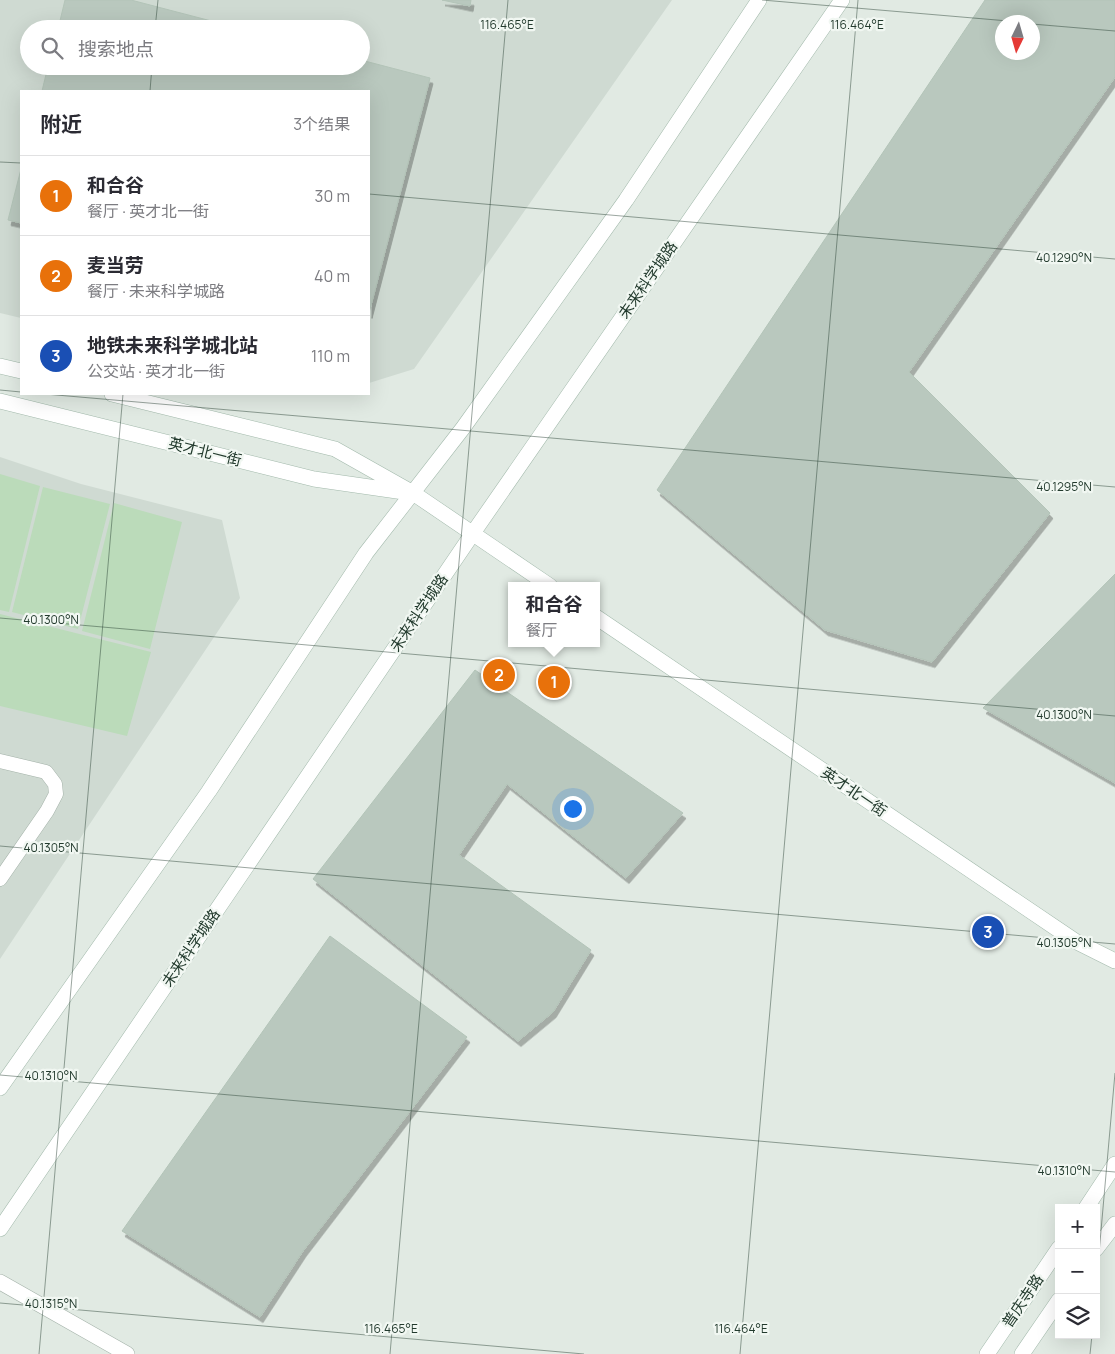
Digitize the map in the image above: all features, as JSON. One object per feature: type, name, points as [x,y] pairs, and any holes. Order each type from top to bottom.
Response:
[{"type":"main road","points":[[0,1088],[209,791],[366,553],[463,428],[626,200],[760,0]]},
{"type":"main road","name":"未来科学城路","points":[[0,1229],[473,534],[842,0]]},
{"type":"main road","points":[[0,366],[20,371]]},
{"type":"main road","name":"英才北一街","points":[[116,395],[335,449],[413,493],[544,582]]},
{"type":"main road","name":"英才北一街","points":[[0,401],[314,479],[413,493]]},
{"type":"main road","name":"英才北一街","points":[[600,620],[1075,941],[1115,961]]},
{"type":"main road","points":[[1089,1204],[1115,1164]]},
{"type":"main road","points":[[1100,1244],[1115,1224]]},
{"type":"main road","name":"普庆寺路","points":[[987,1354],[1058,1249]]},
{"type":"main road","points":[[0,1282],[126,1354]]},
{"type":"main road","name":"普庆寺路","points":[[1022,1354],[1055,1306]]},
{"type":"lane","points":[[0,760],[46,772],[55,784],[56,794],[47,811],[0,878]]},
{"type":"shaded area","points":[[0,0],[672,0],[414,369],[370,383],[370,90],[20,90],[20,318],[0,313]]},
{"type":"shaded area","points":[[0,457],[81,484],[222,520],[240,598],[0,959]]},
{"type":"green space","points":[[0,474],[40,486],[9,612],[0,610]]},
{"type":"green space","points":[[43,487],[110,504],[78,629],[12,612]]},
{"type":"green space","points":[[114,503],[182,522],[150,649],[82,631]]},
{"type":"green space","points":[[0,614],[151,652],[127,736],[0,706]]},
{"type":"building","points":[[65,0],[131,0],[208,20],[60,20]]},
{"type":"building","points":[[442,0],[471,0],[470,6]]},
{"type":"building","points":[[985,0],[1115,0],[1115,77],[909,372],[1050,513],[932,662],[825,630],[657,490]]},
{"type":"building","points":[[370,62],[430,78],[370,309],[370,90],[42,90],[46,75],[370,75]]},
{"type":"building","points":[[20,173],[20,223],[8,220]]},
{"type":"building","points":[[1115,574],[1115,783],[983,708]]},
{"type":"building","points":[[475,670],[683,813],[626,878],[507,784],[459,855],[591,950],[553,1012],[518,1041],[313,879]]},
{"type":"building","points":[[330,936],[467,1037],[303,1251],[260,1317],[122,1231]]},
{"type":"place","name":"麦当劳","points":[[499,675]]},
{"type":"place","name":"和合谷","points":[[554,682]]},
{"type":"place","name":"地铁未来科学城北站","points":[[988,932]]}]
